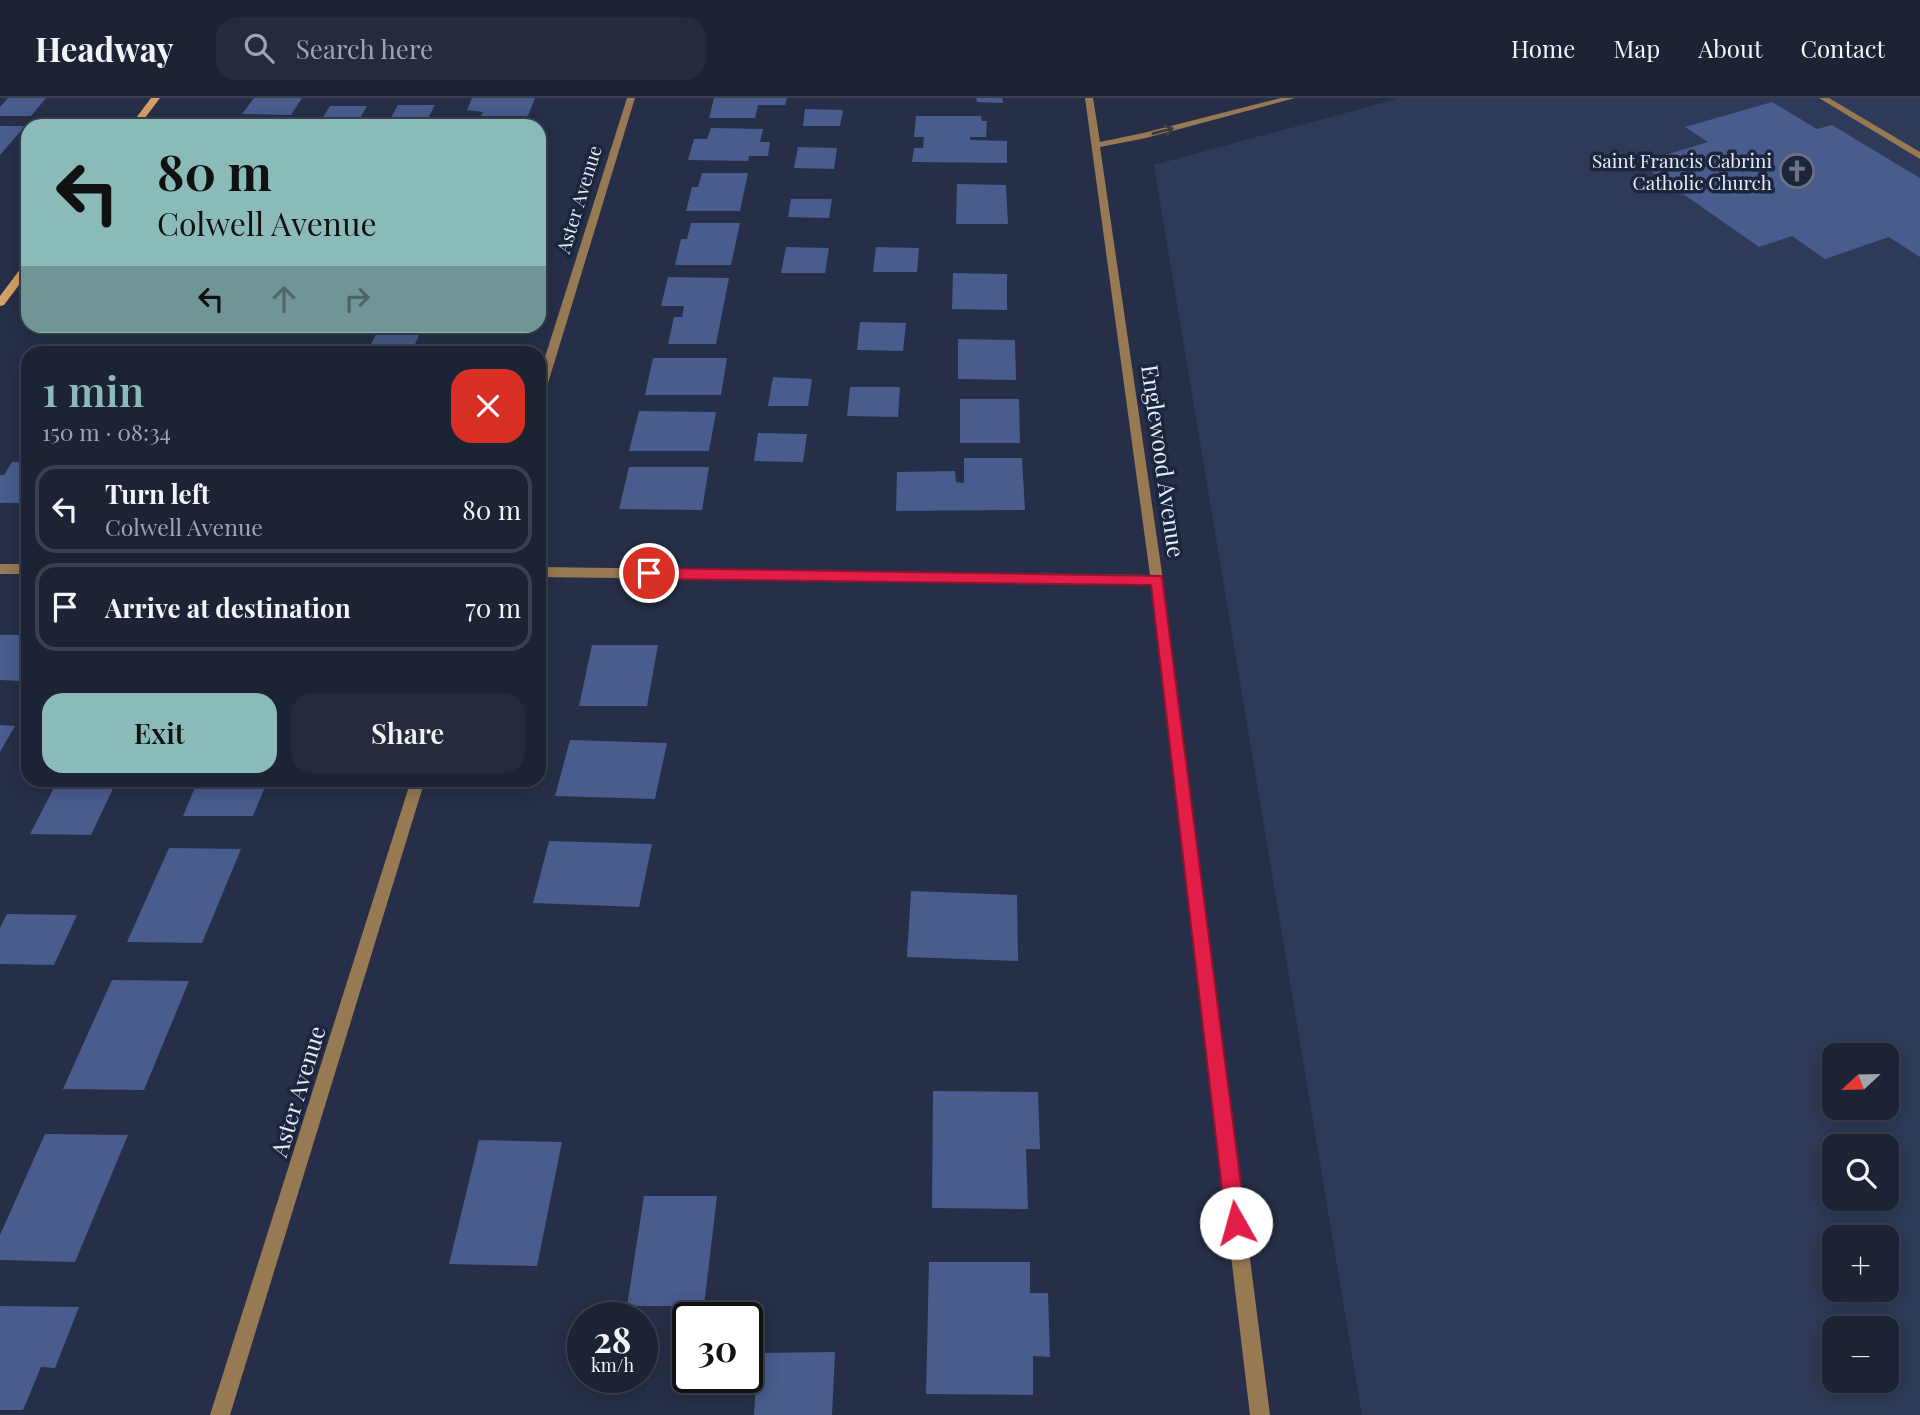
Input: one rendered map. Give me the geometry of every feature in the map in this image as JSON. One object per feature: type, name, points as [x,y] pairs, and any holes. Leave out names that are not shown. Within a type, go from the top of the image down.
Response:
[{"type":"street","points":[[140,119],[156,98]]},
{"type":"street","name":"Aster Avenue","points":[[546,371],[631,98]]},
{"type":"street","name":"Englewood Avenue","points":[[1089,98],[1157,580],[1260,1415]]},
{"type":"street","points":[[1096,145],[1143,136],[1292,98]]},
{"type":"street","points":[[1823,98],[1920,156]]},
{"type":"street","points":[[0,303],[21,275]]},
{"type":"street","points":[[0,569],[21,569]]},
{"type":"street","points":[[546,572],[1157,580]]},
{"type":"street","name":"Aster Avenue","points":[[220,1415],[416,787]]},
{"type":"shaded area","points":[[1400,98],[1920,98],[1920,1415],[1362,1415],[1154,165]]},
{"type":"building","points":[[8,98],[46,98],[31,116],[0,116],[0,107]]},
{"type":"building","points":[[254,98],[302,98],[291,115],[242,114]]},
{"type":"building","points":[[472,98],[535,98],[528,116],[481,116],[483,112],[467,110]]},
{"type":"building","points":[[714,98],[787,98],[785,105],[758,105],[755,118],[709,118]]},
{"type":"building","points":[[976,98],[1002,98],[1003,103],[977,102]]},
{"type":"building","points":[[1772,102],[1817,129],[1832,125],[1920,178],[1920,257],[1889,237],[1825,259],[1792,236],[1759,247],[1639,163],[1708,142],[1685,127]]},
{"type":"building","points":[[398,105],[435,105],[428,119],[390,119]]},
{"type":"building","points":[[330,106],[367,106],[360,119],[322,119]]},
{"type":"building","points":[[805,109],[843,110],[840,126],[803,126]]},
{"type":"building","points":[[916,116],[981,116],[982,121],[987,121],[986,137],[970,137],[970,140],[1007,141],[1007,163],[912,162],[914,148],[923,148],[924,137],[914,137]]},
{"type":"building","points":[[0,126],[21,126],[21,131],[0,155]]},
{"type":"building","points":[[711,128],[763,129],[760,142],[770,142],[768,156],[749,156],[748,161],[688,160],[694,139],[707,139]]},
{"type":"building","points":[[798,147],[837,148],[834,169],[794,168]]},
{"type":"building","points":[[702,173],[748,173],[740,211],[686,211],[692,187],[698,187]]},
{"type":"building","points":[[957,184],[1006,185],[1008,224],[956,224]]},
{"type":"building","points":[[791,199],[832,199],[829,218],[788,217]]},
{"type":"building","points":[[691,223],[740,223],[731,265],[675,265],[681,239],[687,239]]},
{"type":"building","points":[[786,247],[829,248],[825,273],[781,273]]},
{"type":"building","points":[[876,247],[919,248],[917,272],[873,272]]},
{"type":"building","points":[[953,273],[1007,274],[1007,310],[952,309]]},
{"type":"building","points":[[668,277],[729,278],[716,344],[668,344],[674,317],[682,317],[684,306],[661,306]]},
{"type":"building","points":[[860,322],[906,323],[903,351],[857,350]]},
{"type":"building","points":[[376,333],[420,333],[414,346],[370,346]]},
{"type":"building","points":[[958,339],[1015,340],[1016,380],[958,379]]},
{"type":"building","points":[[653,358],[727,358],[721,395],[645,395]]},
{"type":"building","points":[[773,377],[812,379],[808,406],[768,406]]},
{"type":"building","points":[[850,387],[900,387],[898,417],[847,416]]},
{"type":"building","points":[[960,399],[1019,399],[1020,443],[960,443]]},
{"type":"building","points":[[639,411],[716,412],[709,451],[629,451]]},
{"type":"building","points":[[758,433],[807,434],[803,462],[754,461]]},
{"type":"building","points":[[964,458],[1022,458],[1025,510],[896,511],[897,472],[955,471],[956,482],[964,483]]},
{"type":"building","points":[[12,462],[21,462],[21,503],[0,503],[0,475],[4,475]]},
{"type":"building","points":[[629,467],[709,467],[702,510],[619,509]]},
{"type":"building","points":[[0,635],[21,635],[21,679],[0,680]]},
{"type":"building","points":[[592,645],[658,645],[647,706],[579,706]]},
{"type":"building","points":[[0,725],[15,726],[0,752]]},
{"type":"building","points":[[570,740],[667,743],[655,799],[555,796]]},
{"type":"building","points":[[54,787],[114,787],[91,835],[30,834]]},
{"type":"building","points":[[195,787],[265,787],[253,816],[183,816]]},
{"type":"building","points":[[549,841],[652,844],[639,907],[533,903]]},
{"type":"building","points":[[169,848],[241,849],[202,943],[127,942]]},
{"type":"building","points":[[911,891],[1017,895],[1018,961],[907,957]]},
{"type":"building","points":[[7,914],[77,915],[54,965],[0,964],[0,928]]},
{"type":"building","points":[[112,980],[189,981],[144,1090],[63,1089]]},
{"type":"building","points":[[933,1091],[1038,1092],[1040,1149],[1026,1149],[1028,1209],[932,1208]]},
{"type":"building","points":[[45,1134],[128,1135],[75,1262],[0,1260],[0,1235]]},
{"type":"building","points":[[479,1140],[562,1142],[537,1266],[449,1264]]},
{"type":"building","points":[[644,1196],[717,1196],[704,1302],[672,1302],[672,1306],[658,1306],[658,1302],[628,1302]]},
{"type":"building","points":[[929,1262],[1030,1262],[1030,1293],[1048,1293],[1050,1357],[1033,1356],[1033,1395],[926,1394]]},
{"type":"building","points":[[0,1306],[79,1307],[55,1368],[41,1367],[23,1410],[0,1410]]},
{"type":"building","points":[[835,1352],[832,1415],[754,1415],[755,1393],[763,1393],[763,1353]]},
{"type":"place","name":"Saint Francis Cabrini Catholic Church","points":[[1797,171]]},
{"type":"route","points":[[649,573],[1157,580],[1236,1223]]}]
